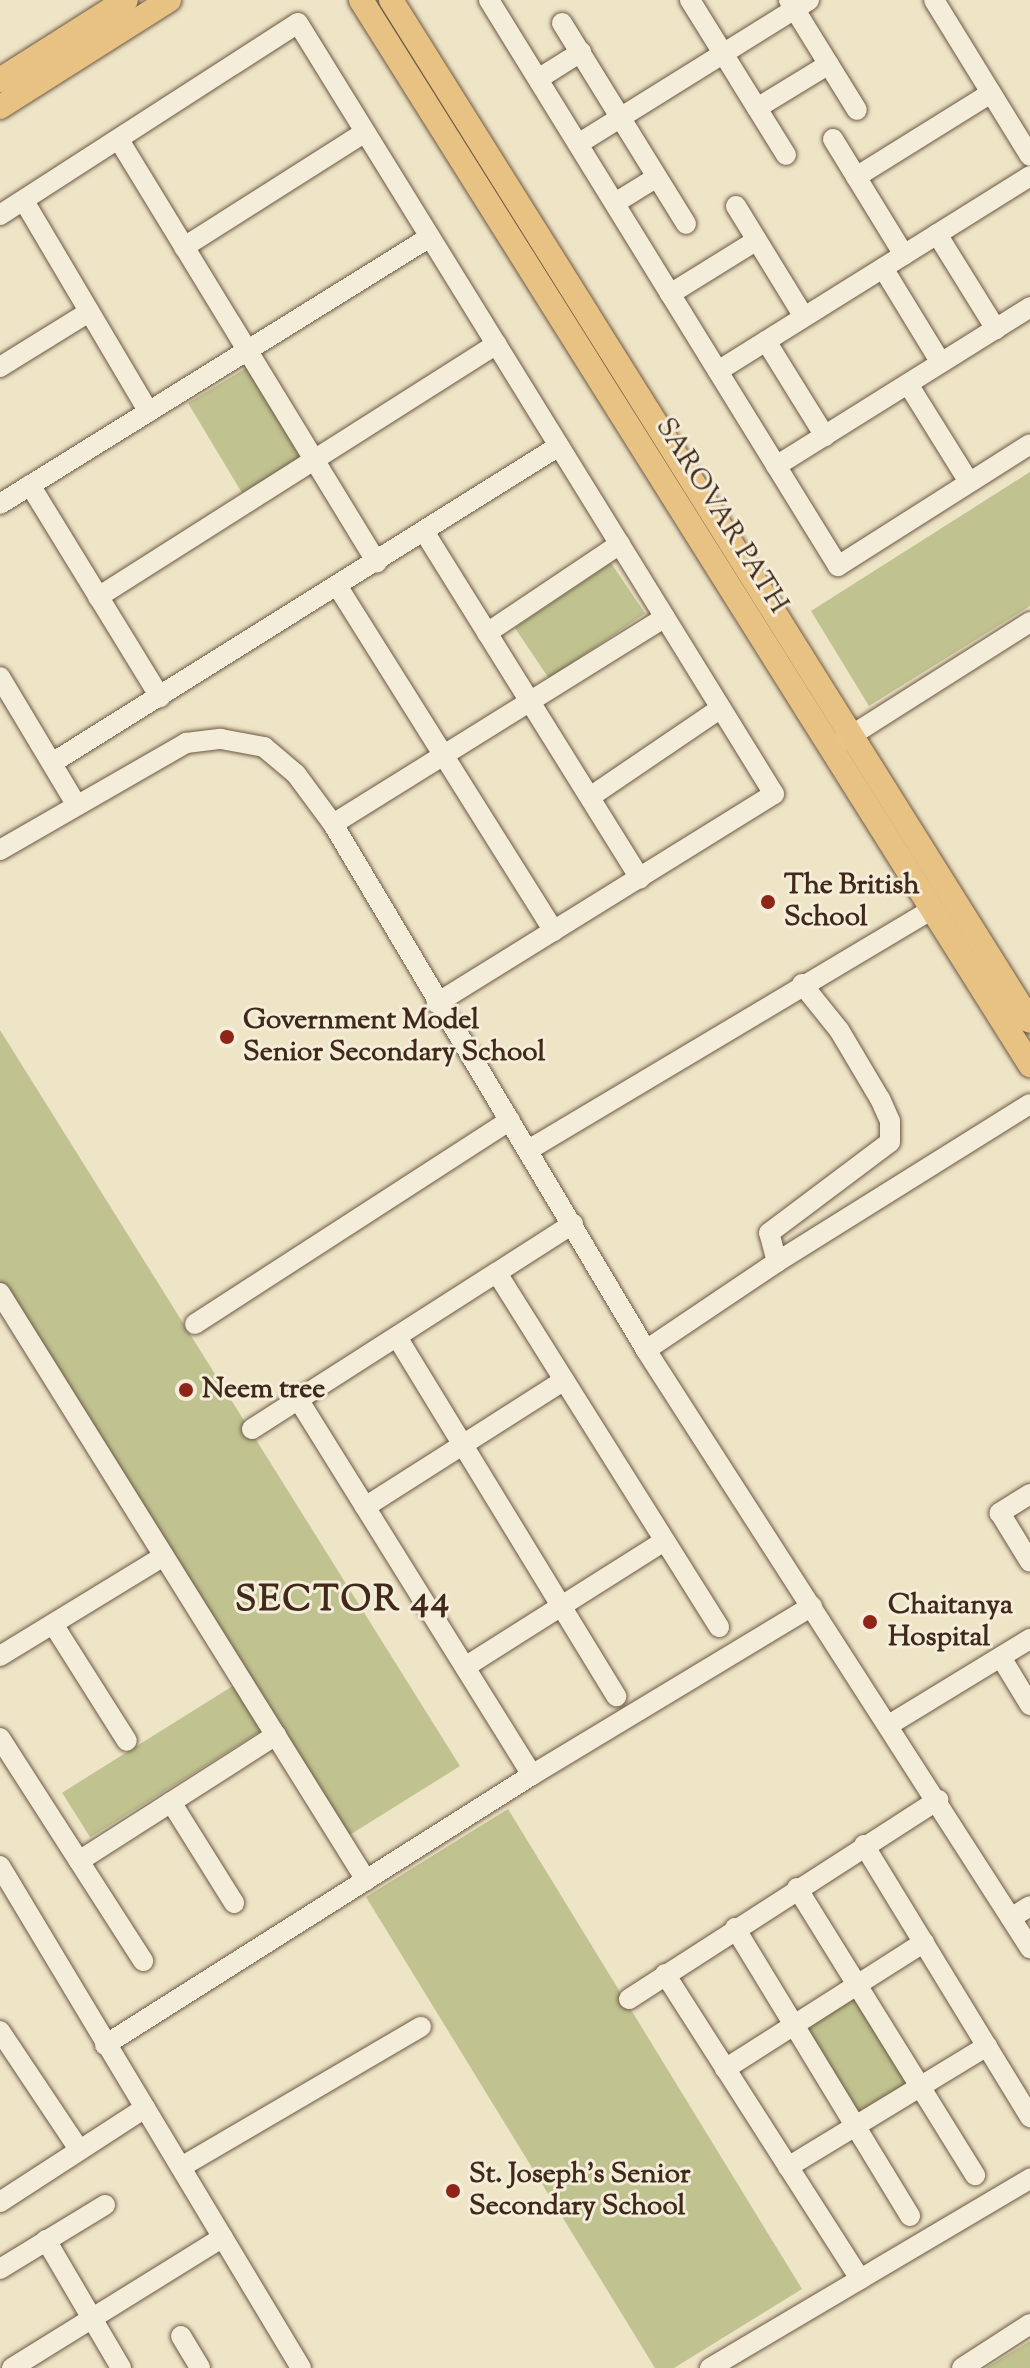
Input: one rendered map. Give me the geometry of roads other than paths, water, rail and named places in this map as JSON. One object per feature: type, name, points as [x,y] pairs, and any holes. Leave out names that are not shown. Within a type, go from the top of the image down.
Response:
[{"type":"main road","points":[[0,80],[126,0]]},
{"type":"main road","points":[[0,107],[169,0]]},
{"type":"main road","name":"SAROVAR PATH","points":[[361,0],[841,742],[1030,1021]]},
{"type":"main road","name":"SAROVAR PATH","points":[[391,0],[841,742],[932,909],[1030,1065]]},
{"type":"street","points":[[489,0],[838,566],[1030,444]]},
{"type":"street","points":[[690,0],[786,155]]},
{"type":"street","points":[[934,0],[1030,156]]},
{"type":"street","points":[[578,144],[798,3],[857,110]]},
{"type":"street","points":[[0,215],[298,23],[774,794],[437,1003]]},
{"type":"street","points":[[562,23],[686,224]]},
{"type":"street","points":[[538,79],[581,52]]},
{"type":"street","points":[[757,108],[829,64]]},
{"type":"street","points":[[856,177],[991,93]]},
{"type":"street","points":[[184,247],[365,132]]},
{"type":"street","points":[[833,139],[904,255]]},
{"type":"street","points":[[119,140],[377,562]]},
{"type":"street","points":[[718,371],[1030,176]]},
{"type":"street","points":[[615,203],[657,177]]},
{"type":"street","points":[[24,201],[149,412]]},
{"type":"street","points":[[736,206],[804,317]]},
{"type":"street","points":[[937,234],[996,329]]},
{"type":"street","points":[[0,504],[430,237]]},
{"type":"street","points":[[670,294],[757,240]]},
{"type":"street","points":[[883,268],[941,363]]},
{"type":"street","points":[[776,466],[1030,307]]},
{"type":"street","points":[[0,367],[89,312]]},
{"type":"street","points":[[766,341],[825,436]]},
{"type":"street","points":[[98,597],[496,344]]},
{"type":"street","points":[[908,384],[969,482]]},
{"type":"street","points":[[52,763],[425,533],[559,446]]},
{"type":"street","points":[[30,485],[160,697]]},
{"type":"street","points":[[425,533],[640,879]]},
{"type":"street","points":[[487,633],[620,544]]},
{"type":"street","points":[[338,587],[554,931]]},
{"type":"street","points":[[333,824],[665,617]]},
{"type":"street","points":[[841,742],[1030,622]]},
{"type":"street","points":[[0,677],[76,804]]},
{"type":"street","points":[[590,797],[721,708]]},
{"type":"street","points":[[0,850],[186,743],[221,739],[264,747],[296,774],[333,824],[437,1003],[530,1149],[646,1350],[938,1800],[1030,1948]]},
{"type":"street","points":[[530,1149],[932,909]]},
{"type":"street","points":[[777,1262],[769,1233],[890,1142],[890,1121],[880,1099],[839,1030],[802,984]]},
{"type":"street","points":[[646,1350],[777,1262],[1030,1104]]},
{"type":"street","points":[[195,1324],[510,1120]]},
{"type":"street","points":[[252,1429],[573,1224]]},
{"type":"street","points":[[497,1273],[719,1627]]},
{"type":"street","points":[[0,1293],[366,1880]]},
{"type":"street","points":[[397,1337],[616,1696]]},
{"type":"street","points":[[365,1507],[564,1380]]},
{"type":"street","points":[[298,1399],[532,1775]]},
{"type":"street","points":[[1030,1494],[1000,1513],[1030,1562]]},
{"type":"street","points":[[465,1667],[664,1541]]},
{"type":"street","points":[[0,1656],[164,1556]]},
{"type":"street","points":[[105,2045],[532,1775],[812,1606]]},
{"type":"street","points":[[53,1624],[127,1741]]},
{"type":"street","points":[[889,1725],[1002,1659],[1030,1639]]},
{"type":"street","points":[[1002,1659],[1030,1705]]},
{"type":"street","points":[[79,1861],[276,1735]]},
{"type":"street","points":[[0,1738],[143,1961]]},
{"type":"street","points":[[629,1999],[938,1800]]},
{"type":"street","points":[[171,1802],[234,1903]]},
{"type":"street","points":[[864,1845],[1030,2117]]},
{"type":"street","points":[[0,1866],[301,2368]]},
{"type":"street","points":[[797,1888],[975,2175]]},
{"type":"street","points":[[1011,1918],[1030,1906]]},
{"type":"street","points":[[735,1928],[910,2216]]},
{"type":"street","points":[[725,2069],[924,1942]]},
{"type":"street","points":[[665,1974],[860,2279]]},
{"type":"street","points":[[181,2167],[421,2027]]},
{"type":"street","points":[[0,2031],[78,2148]]},
{"type":"street","points":[[788,2167],[987,2046]]},
{"type":"street","points":[[0,2202],[78,2148],[145,2108]]},
{"type":"street","points":[[710,2368],[1029,2181]]},
{"type":"street","points":[[0,2269],[105,2205]]},
{"type":"street","points":[[12,2368],[223,2237]]},
{"type":"street","points":[[46,2240],[121,2368]]},
{"type":"street","points":[[962,2368],[1030,2324]]},
{"type":"street","points":[[181,2336],[200,2368]]},
{"type":"place","name":"The British School","points":[[768,902]]},
{"type":"place","name":"Government Model Senior Secondary School","points":[[227,1037]]},
{"type":"place","name":"Neem tree","points":[[186,1390]]},
{"type":"place","name":"Chaitanya Hospital","points":[[870,1622]]},
{"type":"place","name":"St. Joseph’s Senior Secondary School","points":[[453,2191]]},
{"type":"district","name":"SECTOR 44","points":[[343,1602]]}]
